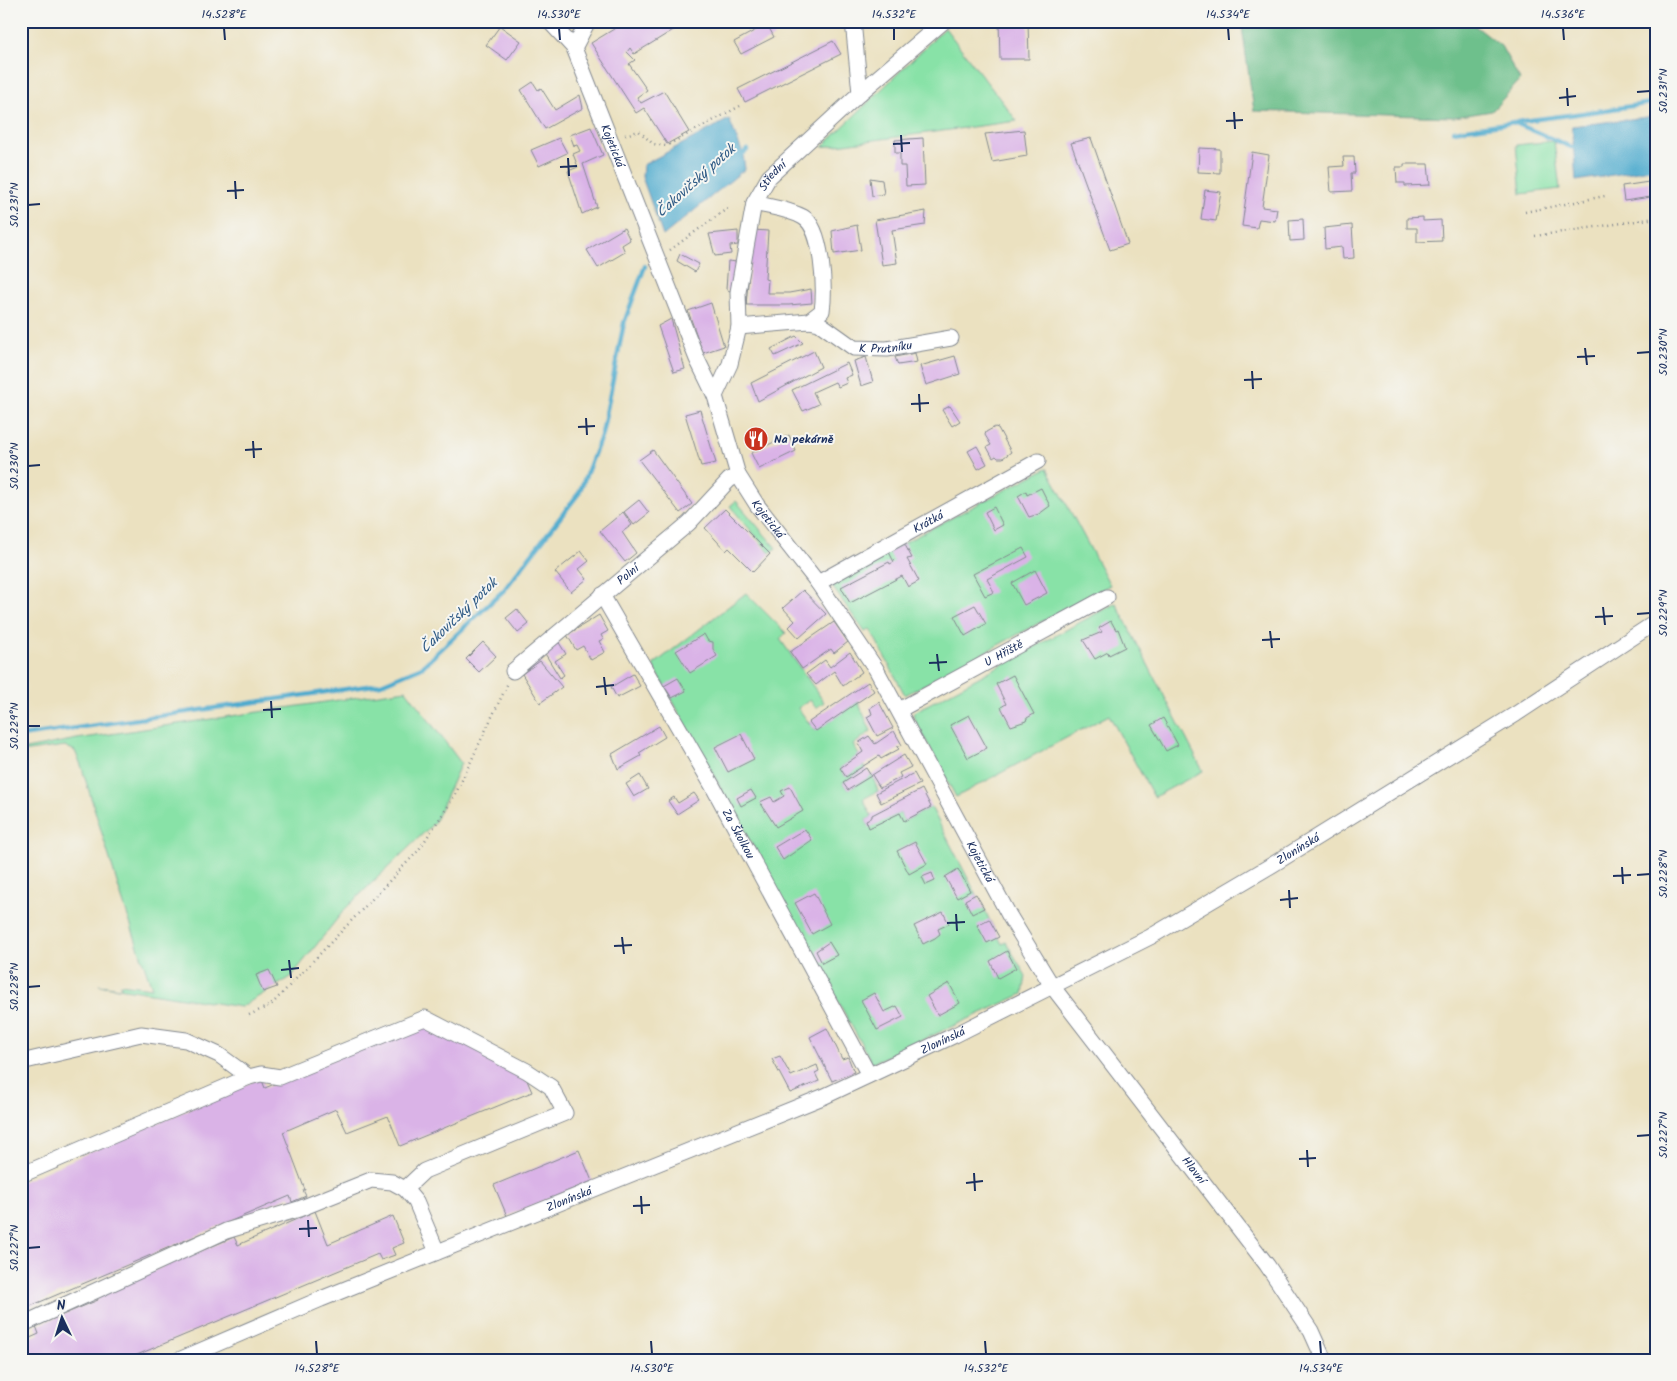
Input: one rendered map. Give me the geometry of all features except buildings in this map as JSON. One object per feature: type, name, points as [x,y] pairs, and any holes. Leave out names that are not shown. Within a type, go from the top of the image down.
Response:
[{"type":"street","name":"Kojetická","points":[[549,21],[574,48],[697,359],[715,396],[738,475],[757,505],[818,583],[876,669],[1010,916],[1052,986]]},
{"type":"street","points":[[574,48],[588,21]]},
{"type":"street","points":[[853,21],[860,93]]},
{"type":"street","name":"Střední","points":[[715,396],[730,364],[739,327],[738,292],[754,203],[770,177],[860,93],[944,21]]},
{"type":"street","points":[[754,203],[803,217],[812,225],[818,240],[823,300],[822,311],[809,321]]},
{"type":"street","name":"K Prutníku","points":[[739,327],[809,321],[819,322],[854,348],[887,349],[951,338]]},
{"type":"street","name":"Krátká","points":[[818,583],[1038,461]]},
{"type":"street","name":"Polní","points":[[514,670],[688,523],[729,480],[738,475]]},
{"type":"street","name":"Za Školkou","points":[[602,595],[712,785],[869,1075]]},
{"type":"street","name":"U Hřiště","points":[[899,710],[1107,597]]},
{"type":"street","name":"Zlonínská","points":[[180,1360],[437,1252],[825,1096],[955,1035],[1150,937],[1272,865],[1516,714],[1656,622]]},
{"type":"street","name":"Hlavní","points":[[1052,986],[1267,1265],[1311,1331],[1324,1360]]},
{"type":"street","points":[[21,1175],[248,1077],[261,1074],[280,1077],[425,1018],[527,1071],[551,1087],[566,1113],[424,1171],[406,1189]]},
{"type":"street","points":[[21,1062],[141,1034],[186,1040],[219,1055],[248,1077]]},
{"type":"street","points":[[21,1324],[226,1231],[299,1209],[371,1180],[392,1182],[406,1189],[416,1202],[437,1252]]},
{"type":"path","points":[[620,138],[632,131],[639,131],[653,144],[666,146],[742,105]]},
{"type":"path","points":[[1525,212],[1605,196]]},
{"type":"path","points":[[657,259],[728,208]]},
{"type":"path","points":[[1536,236],[1656,218]]},
{"type":"path","points":[[249,1015],[271,1006],[418,851],[454,797],[514,670]]},
{"type":"green space","points":[[1244,21],[1469,21],[1501,46],[1520,80],[1492,111],[1454,117],[1254,111],[1242,27]]},
{"type":"green space","points":[[945,28],[1017,121],[822,147]]},
{"type":"green space","points":[[1554,141],[1560,189],[1521,194],[1516,145]]},
{"type":"green space","points":[[1047,468],[1110,585],[905,695],[870,629],[865,632],[829,582]]},
{"type":"green space","points":[[736,501],[776,548],[770,553],[730,506]]},
{"type":"green space","points":[[746,593],[786,633],[780,639],[824,702],[816,708],[810,700],[798,708],[815,731],[858,702],[871,731],[853,745],[859,755],[840,768],[846,777],[862,766],[866,768],[843,783],[848,790],[872,775],[878,791],[863,799],[872,817],[866,820],[869,827],[900,813],[904,821],[931,807],[1002,944],[1006,942],[1026,976],[1023,994],[872,1063],[653,665]]},
{"type":"green space","points":[[1116,603],[1203,771],[1154,797],[1109,715],[956,797],[913,716],[914,712]]},
{"type":"green space","points":[[406,690],[461,763],[434,823],[345,909],[291,977],[241,1007],[99,985],[121,988],[120,984],[152,988],[75,751],[65,746],[21,752],[21,750],[77,739]]},
{"type":"water","points":[[1656,116],[1656,168],[1576,181],[1572,126]]},
{"type":"water","points":[[729,119],[743,154],[745,169],[663,236],[642,177],[643,165]]},
{"type":"waterway","name":"Čakovičský potok","points":[[1454,131],[1656,102]]},
{"type":"waterway","points":[[1513,122],[1571,147],[1580,147]]},
{"type":"waterway","name":"Čakovičský potok","points":[[739,157],[747,150]]},
{"type":"waterway","name":"Čakovičský potok","points":[[21,736],[381,684],[422,667],[504,590],[579,493],[602,434],[624,323],[645,266]]},
{"type":"place","name":"Na pekárně","points":[[756,439]]}]
